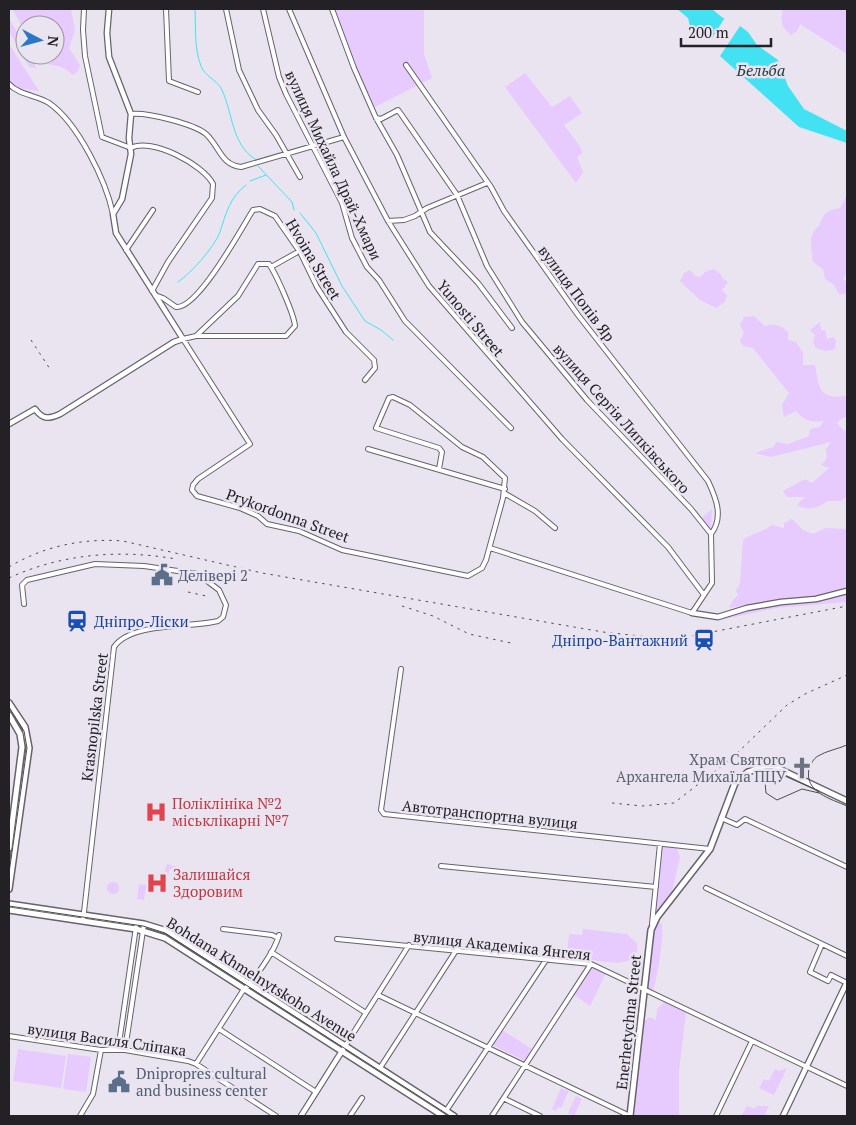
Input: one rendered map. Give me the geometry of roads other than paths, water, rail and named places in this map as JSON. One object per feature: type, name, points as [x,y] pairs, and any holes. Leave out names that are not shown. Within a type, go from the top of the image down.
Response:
[{"type":"main road","points":[[9,703],[25,727],[29,748],[10,864],[9,890]]},
{"type":"main road","points":[[9,715],[20,734],[22,748],[9,848]]},
{"type":"main road","name":"Enerhetychna Street","points":[[630,1116],[651,930],[657,917],[710,849],[735,782],[739,778],[765,766],[780,768],[847,801]]},
{"type":"main road","name":"Bohdana Khmelnytskoho Avenue","points":[[9,904],[136,926],[169,940],[247,986]]},
{"type":"main road","name":"Bohdana Khmelnytskoho Avenue","points":[[9,910],[83,918]]},
{"type":"main road","name":"Bohdana Khmelnytskoho Avenue","points":[[136,926],[144,924],[171,934],[247,986],[444,1114],[454,1116]]},
{"type":"main road","name":"Bohdana Khmelnytskoho Avenue","points":[[343,1048],[380,1068],[444,1114]]},
{"type":"street","points":[[84,9],[85,56],[102,137],[131,148],[138,145],[149,146],[188,160],[211,181],[212,198],[168,262],[153,293]]},
{"type":"street","points":[[109,9],[110,57],[131,114],[129,138],[131,148],[128,174],[122,199],[113,214]]},
{"type":"street","points":[[166,9],[166,56],[169,81],[198,92]]},
{"type":"street","points":[[226,9],[240,70],[258,110],[300,177]]},
{"type":"street","name":"вулиця Михайла Драй-Хмари","points":[[263,9],[279,77],[292,108],[342,203],[352,238],[358,250],[405,322],[511,428]]},
{"type":"street","name":"Yunosti Street","points":[[289,9],[344,137],[388,221],[429,286],[562,439],[668,547],[704,595]]},
{"type":"street","points":[[332,9],[354,68],[376,118],[397,155],[430,232],[478,283],[512,328]]},
{"type":"street","name":"вулиця Попів Яр","points":[[406,65],[487,183],[491,186],[504,211],[578,314],[708,481],[716,498],[718,514],[717,527],[711,534],[712,583],[692,613]]},
{"type":"street","name":"Prykordonna Street","points":[[9,84],[15,90],[44,100],[61,111],[105,184],[116,233],[250,444],[198,479],[193,485],[193,493],[240,508],[258,516],[267,524],[298,531],[342,550],[468,576],[482,568],[490,548]]},
{"type":"street","name":"вулиця Сергія Липківського","points":[[376,118],[381,119],[398,110],[457,195],[487,266],[522,322],[587,400],[690,509],[711,534]]},
{"type":"street","points":[[131,114],[142,114],[193,126],[206,135],[231,166],[241,167],[344,137]]},
{"type":"street","points":[[388,221],[404,220],[487,183]]},
{"type":"street","points":[[126,250],[154,210]]},
{"type":"street","name":"Hvoina Street","points":[[153,293],[176,307],[184,305],[218,269],[253,210],[265,210],[275,216],[300,252],[317,287],[346,332],[374,360],[375,368],[364,380]]},
{"type":"street","points":[[271,267],[296,253]]},
{"type":"street","points":[[9,424],[35,409],[43,418],[60,414],[174,342],[183,339],[196,336],[286,336],[295,326],[295,322],[271,267],[266,263],[258,264],[238,296],[196,336]]},
{"type":"street","points":[[439,469],[442,452],[439,448],[376,428],[389,398],[393,397],[410,405],[462,447],[483,457],[505,478],[504,491],[490,548],[692,613],[718,617],[747,608],[781,602],[816,599],[847,591]]},
{"type":"street","points":[[368,449],[439,469],[504,491],[536,511],[555,528]]},
{"type":"street","name":"Krasnopilska Street","points":[[24,604],[22,586],[27,580],[91,565],[129,564],[198,574],[219,590],[226,605],[223,617],[218,621],[150,628],[118,640],[114,647],[83,918]]},
{"type":"street","name":"Автотранспортна вулиця","points":[[401,669],[382,812],[710,849]]},
{"type":"street","points":[[721,818],[738,825],[745,819],[847,867]]},
{"type":"street","name":"Enerhetychna Street","points":[[651,930],[660,844]]},
{"type":"street","points":[[442,866],[656,887]]},
{"type":"street","points":[[706,888],[847,956]]},
{"type":"street","points":[[126,1050],[144,924]]},
{"type":"street","points":[[118,1050],[136,926]]},
{"type":"street","points":[[196,1064],[270,952],[278,936],[223,929]]},
{"type":"street","name":"вулиця Академіка Янгеля","points":[[337,938],[591,964],[847,1086]]},
{"type":"street","points":[[783,1116],[847,982],[831,975],[828,981],[810,972],[822,944]]},
{"type":"street","points":[[301,1116],[409,946]]},
{"type":"street","points":[[380,1068],[457,950]]},
{"type":"street","points":[[270,952],[366,1012]]},
{"type":"street","points":[[444,1114],[546,960]]},
{"type":"street","points":[[492,1116],[505,1099],[591,964]]},
{"type":"street","points":[[378,995],[630,1116]]},
{"type":"street","points":[[219,1028],[316,1092]]},
{"type":"street","name":"вулиця Василя Сліпака","points":[[9,1036],[101,1050],[126,1050],[196,1064],[276,1116]]},
{"type":"street","points":[[716,1116],[752,1041]]},
{"type":"street","points":[[80,1116],[93,1094],[101,1050]]},
{"type":"street","points":[[350,1116],[362,1098]]},
{"type":"street","points":[[505,1099],[540,1116]]},
{"type":"water","name":"Бельба","points":[[677,9],[712,9],[724,19],[712,38],[690,26],[688,18]]},
{"type":"water","name":"Бельба","points":[[740,26],[748,32],[757,45],[778,60],[788,86],[804,109],[847,131],[847,143],[799,127],[720,56]]},
{"type":"waterway","points":[[195,9],[196,45],[201,66],[221,88],[241,145],[255,159]]},
{"type":"waterway","name":"Бельба","points":[[716,14],[724,19]]},
{"type":"waterway","points":[[258,166],[292,202],[294,210]]},
{"type":"waterway","points":[[250,181],[266,175]]},
{"type":"waterway","points":[[178,282],[196,266],[217,239],[232,200],[246,185]]},
{"type":"waterway","points":[[300,213],[316,233],[342,286],[365,321],[381,330],[393,340]]},
{"type":"tram line","points":[[9,707],[24,731],[27,748],[9,873]]},
{"type":"tram line","points":[[847,745],[816,757],[809,769],[811,784],[820,794],[847,806]]},
{"type":"tram line","points":[[819,791],[778,773],[772,774],[765,782],[766,793],[777,800],[802,789],[819,793]]},
{"type":"tram line","points":[[9,906],[143,926],[165,933],[450,1116]]},
{"type":"railway","points":[[31,340],[50,369]]},
{"type":"railway","points":[[9,567],[36,554],[64,545],[93,541],[123,541],[262,573],[603,632],[649,637],[691,636],[847,606]]},
{"type":"railway","points":[[9,578],[49,564],[91,556],[133,554],[176,559]]},
{"type":"railway","points":[[188,592],[206,596]]},
{"type":"railway","points":[[402,606],[433,616],[469,634],[511,643]]},
{"type":"railway","points":[[612,803],[642,806],[674,803],[732,758],[787,705],[805,694],[847,675]]},
{"type":"place","name":"Делівері 2","points":[[162,575]]},
{"type":"place","name":"Дніпро-Ліски","points":[[77,621]]},
{"type":"place","name":"Дніпро-Вантажний","points":[[704,640]]},
{"type":"place","name":"Храм Святого Архангела Михаїла ПЦУ","points":[[802,768]]},
{"type":"place","name":"Поліклініка №2 міськлікарні №7","points":[[156,812]]},
{"type":"place","name":"Залишайся Здоровим","points":[[157,883]]},
{"type":"place","name":"Dnipropres cultural and business center","points":[[119,1082]]}]
